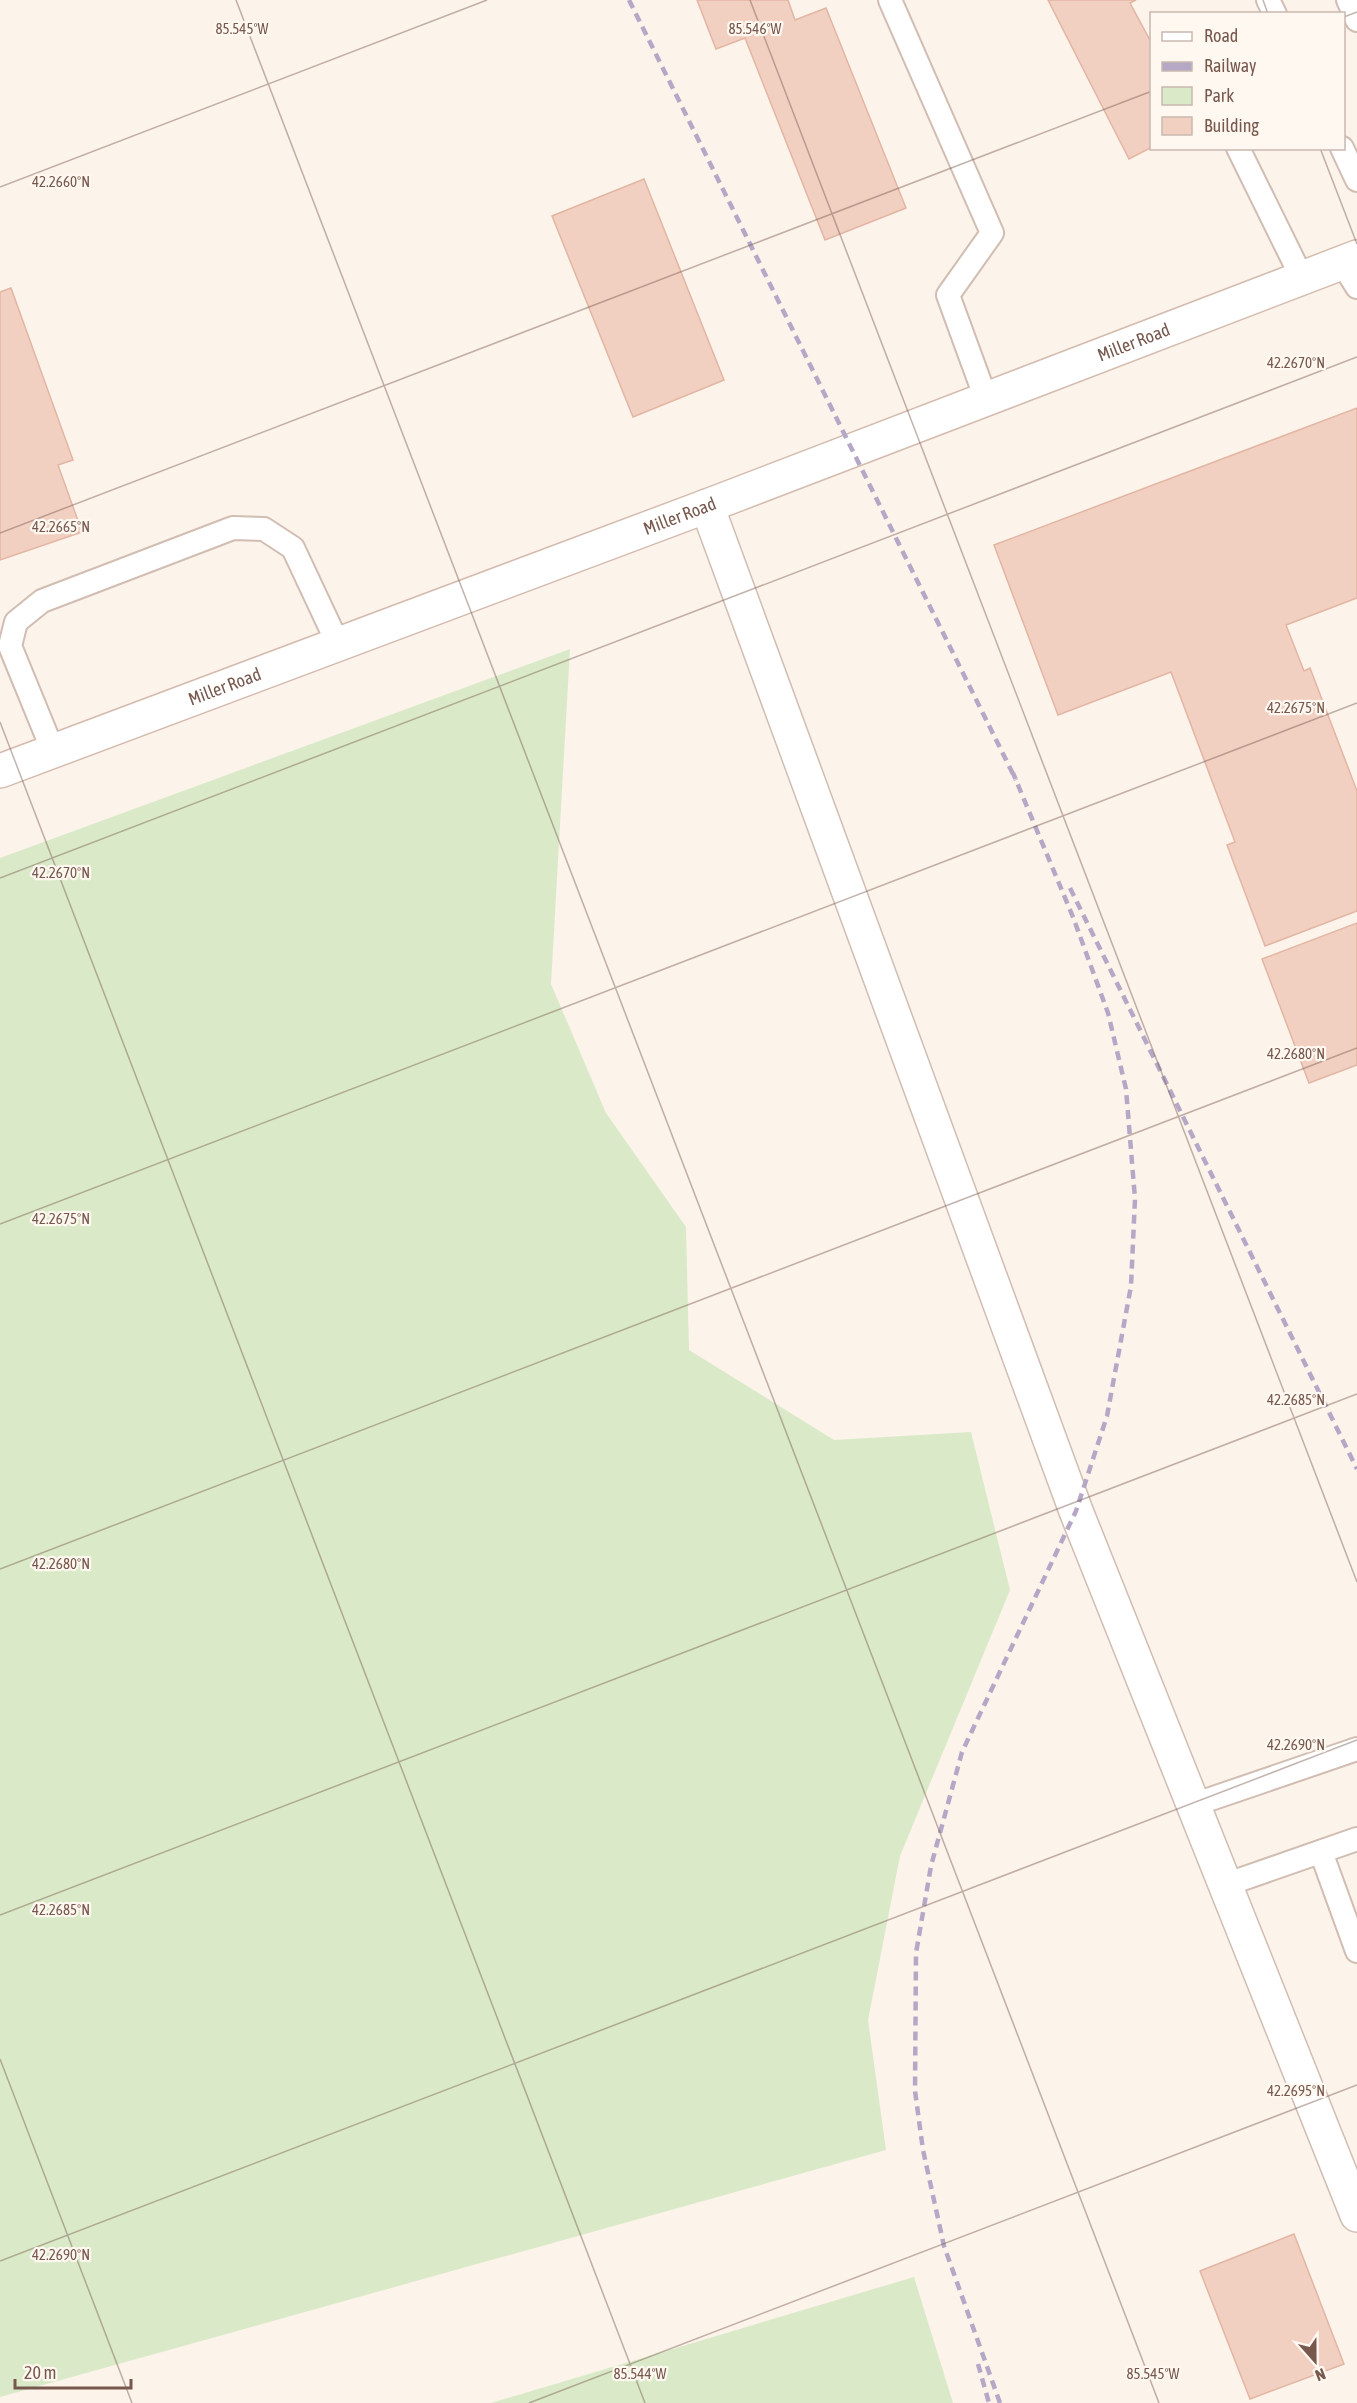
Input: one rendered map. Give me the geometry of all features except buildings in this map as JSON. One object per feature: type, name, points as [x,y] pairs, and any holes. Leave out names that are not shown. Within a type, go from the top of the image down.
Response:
[{"type":"street","name":"Miller Road","points":[[0,771],[707,506],[1302,278],[1352,269]]},
{"type":"street","points":[[707,506],[1072,1500],[1357,2215]]},
{"type":"lane","points":[[890,0],[992,232],[948,295],[986,399]]},
{"type":"lane","points":[[1348,0],[1357,20]]},
{"type":"lane","points":[[1239,150],[1302,278]]},
{"type":"lane","points":[[1343,150],[1357,180]]},
{"type":"lane","points":[[53,751],[10,646],[16,622],[42,601],[232,528],[264,529],[293,548],[338,644]]},
{"type":"lane","points":[[1193,1805],[1357,1749]]},
{"type":"lane","points":[[1225,1885],[1357,1839]]},
{"type":"lane","points":[[1321,1852],[1357,1951]]},
{"type":"green space","points":[[570,649],[551,984],[606,1113],[686,1227],[689,1350],[834,1440],[971,1432],[1010,1590],[900,1856],[868,2020],[886,2150],[0,2397],[0,858]]},
{"type":"green space","points":[[914,2277],[953,2403],[491,2403]]},
{"type":"railway","points":[[629,0],[1016,780]]},
{"type":"railway","points":[[1000,2403],[944,2246],[923,2150],[915,2091],[916,1953],[931,1866],[962,1752],[1076,1511],[1107,1416],[1131,1286],[1135,1199],[1126,1089],[1108,1013],[1073,917],[1013,773]]},
{"type":"railway","points":[[1070,888],[1357,1469]]},
{"type":"railway","points":[[978,2364],[989,2403]]}]
